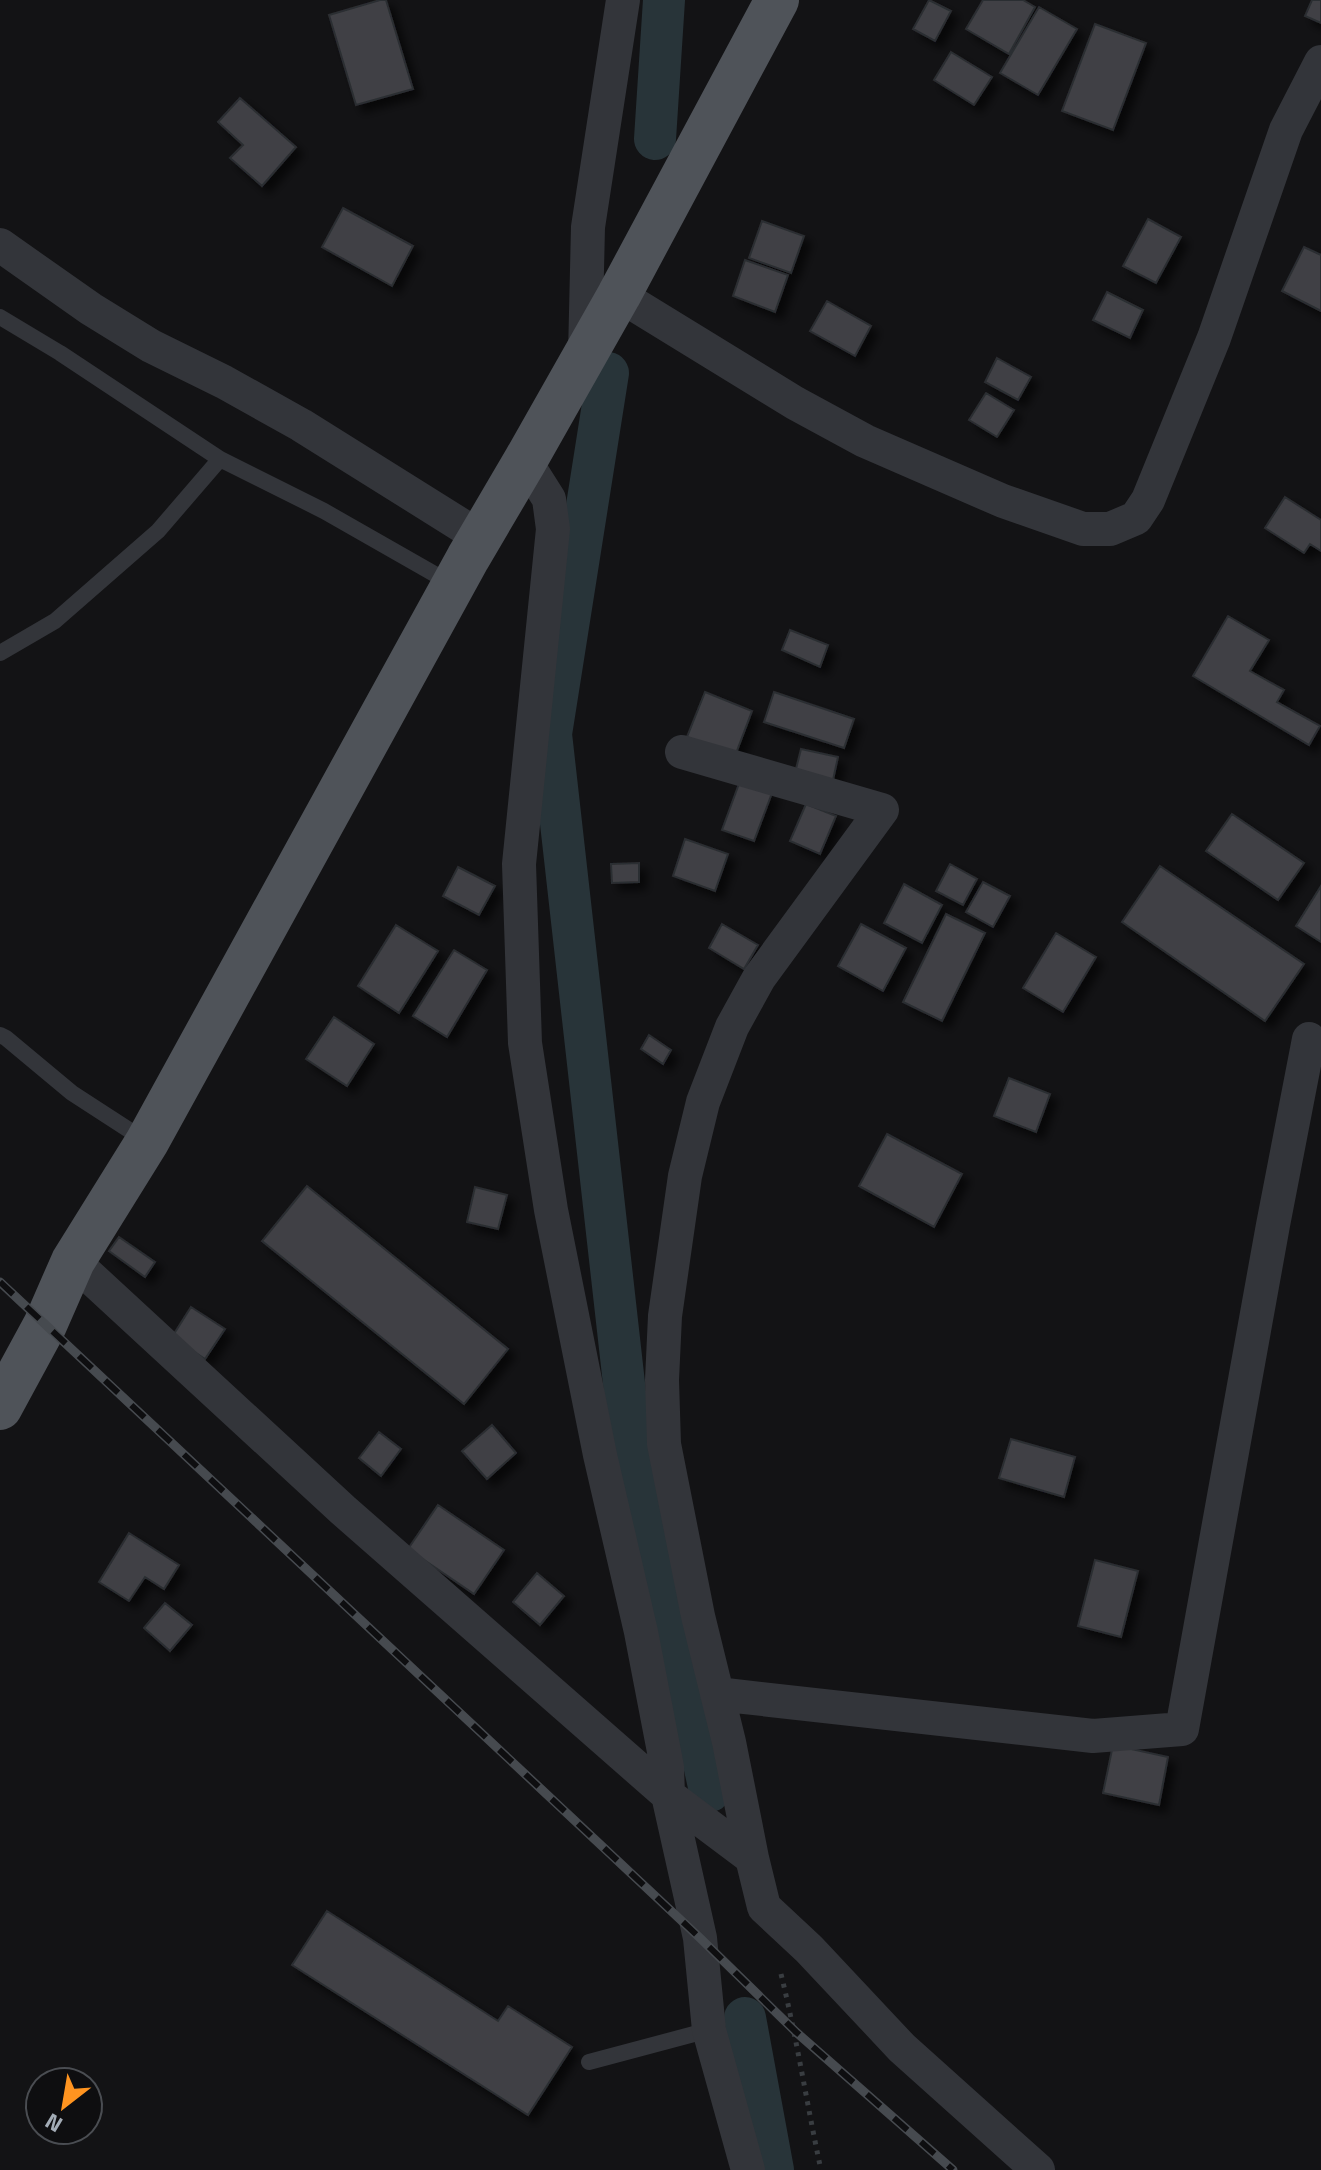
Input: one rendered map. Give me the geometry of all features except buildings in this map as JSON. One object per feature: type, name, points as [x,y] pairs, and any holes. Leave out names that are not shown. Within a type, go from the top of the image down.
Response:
[{"type":"main road","points":[[0,1408],[45,1325],[73,1261],[147,1142],[453,584],[619,295],[777,0]]},
{"type":"street","points":[[585,355],[588,227],[623,0]]},
{"type":"street","points":[[619,295],[795,403],[865,441],[1016,505],[1083,529],[1110,529],[1136,518],[1148,500],[1214,338],[1286,130],[1321,62]]},
{"type":"street","points":[[0,245],[91,309],[151,346],[301,425],[480,537]]},
{"type":"street","points":[[525,461],[549,499],[553,529],[519,864],[525,1043],[551,1210],[600,1455],[641,1632],[667,1767],[668,1795],[700,1938],[709,2030],[748,2170]]},
{"type":"street","points":[[682,752],[882,810],[759,978],[732,1027],[703,1102],[685,1176],[665,1316],[662,1380],[664,1444],[698,1616],[764,1907],[809,1949],[902,2048],[1038,2170]]},
{"type":"street","points":[[717,1694],[1093,1736],[1182,1729],[1309,1039]]},
{"type":"street","points":[[73,1261],[343,1510],[668,1795],[752,1858]]},
{"type":"lane","points":[[0,317],[220,459],[324,511],[453,584]]},
{"type":"lane","points":[[0,653],[55,621],[158,531],[220,459]]},
{"type":"lane","points":[[0,1035],[72,1093],[147,1142]]},
{"type":"lane","points":[[589,2062],[709,2030]]},
{"type":"path","points":[[764,1907],[796,2032],[807,2107],[821,2170]]},
{"type":"waterway","points":[[655,139],[664,0]]},
{"type":"waterway","points":[[608,373],[551,734],[628,1419],[710,1791]]},
{"type":"waterway","points":[[745,2018],[773,2170]]},
{"type":"railway","points":[[0,1282],[700,1938],[796,2032],[953,2170]]}]
